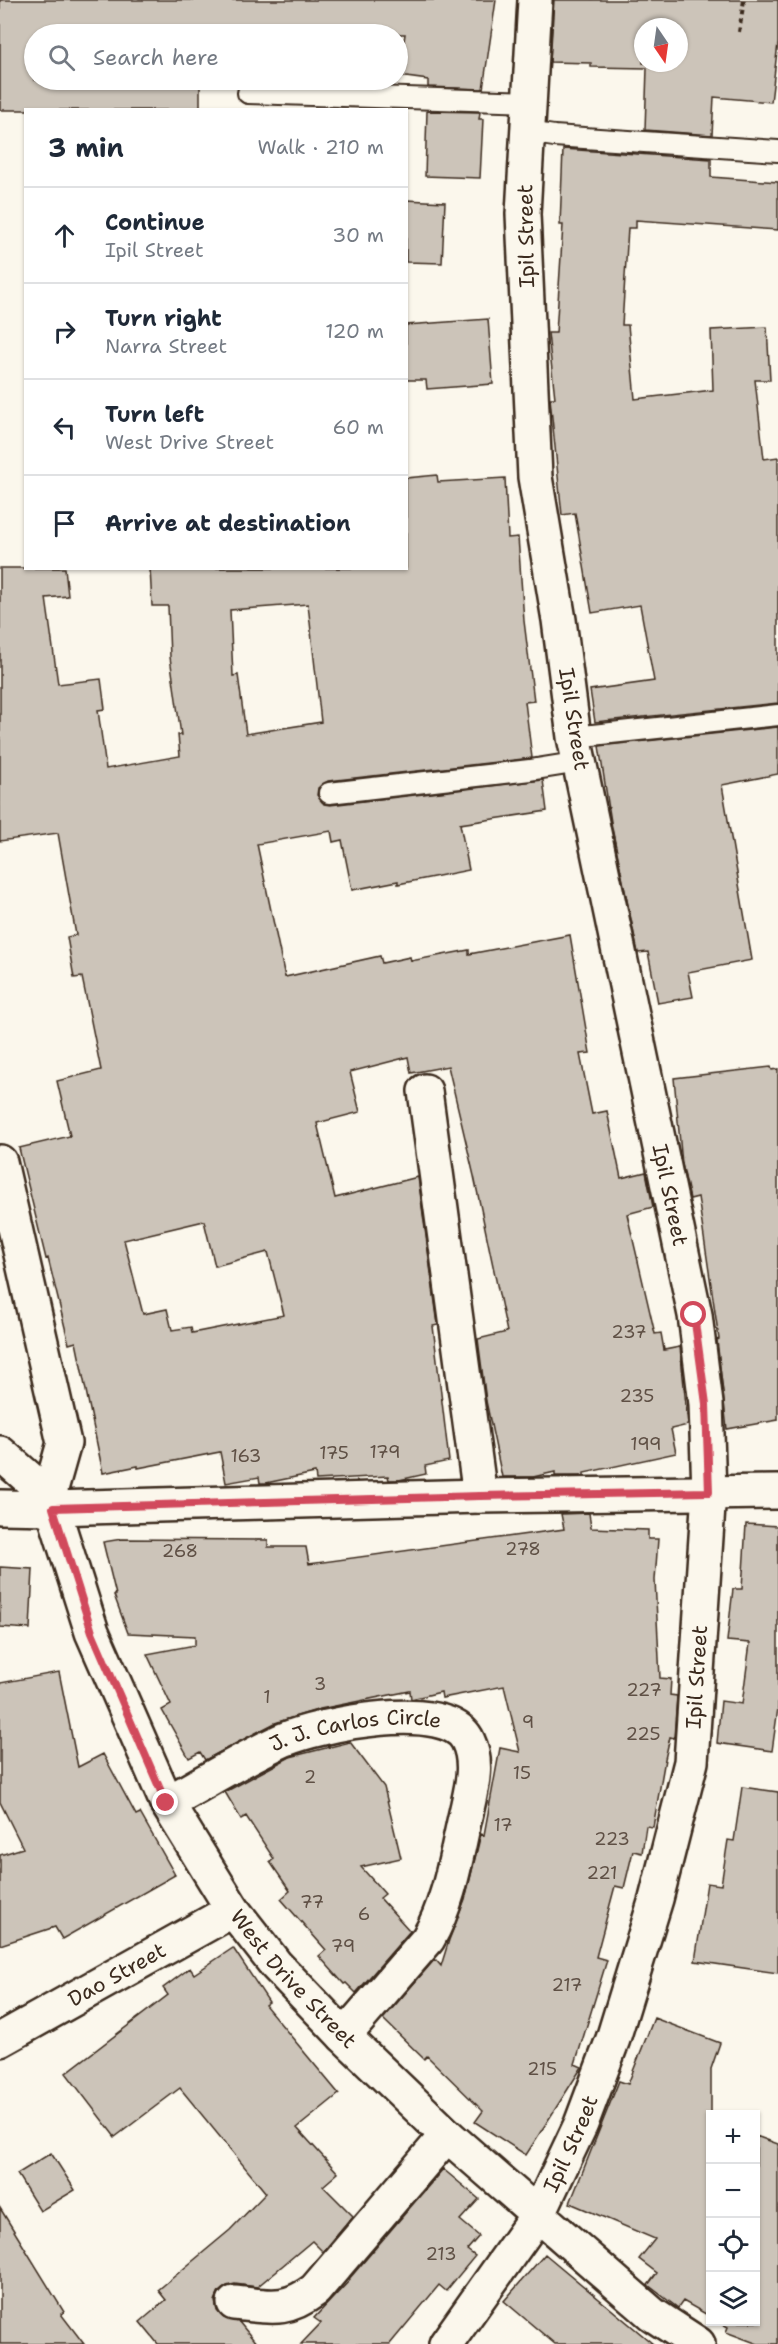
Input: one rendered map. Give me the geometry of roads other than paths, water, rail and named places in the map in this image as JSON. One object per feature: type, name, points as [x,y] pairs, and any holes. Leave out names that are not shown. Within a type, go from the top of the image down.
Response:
[{"type":"street","name":"Ipil Street","points":[[446,2344],[539,2213],[581,2124],[613,2039],[656,1899],[691,1762],[709,1492],[706,1404],[694,1315],[577,749],[536,477],[523,214],[535,0]]},
{"type":"street","points":[[425,1091],[480,1496]]},
{"type":"street","points":[[0,1162],[64,1443],[51,1502]]},
{"type":"street","points":[[0,1453],[51,1502]]},
{"type":"street","points":[[0,1507],[51,1502],[778,1492]]},
{"type":"street","name":"West Drive Street","points":[[51,1502],[92,1632],[166,1803],[233,1910],[276,1965],[344,2036],[447,2135],[652,2314],[698,2344]]},
{"type":"street","name":"J. J. Carlos Circle","points":[[166,1803],[284,1740],[342,1724],[399,1716],[432,1719],[453,1726],[468,1740],[473,1757],[473,1781],[446,1900],[439,1921],[428,1939],[344,2036]]},
{"type":"street","name":"Dao Street","points":[[0,2040],[233,1910]]},
{"type":"street","points":[[234,2302],[279,2307],[298,2303],[315,2290],[447,2135]]},
{"type":"lane","points":[[248,93],[528,117],[554,136],[778,151]]},
{"type":"lane","points":[[328,793],[530,770],[577,749],[778,716]]}]
